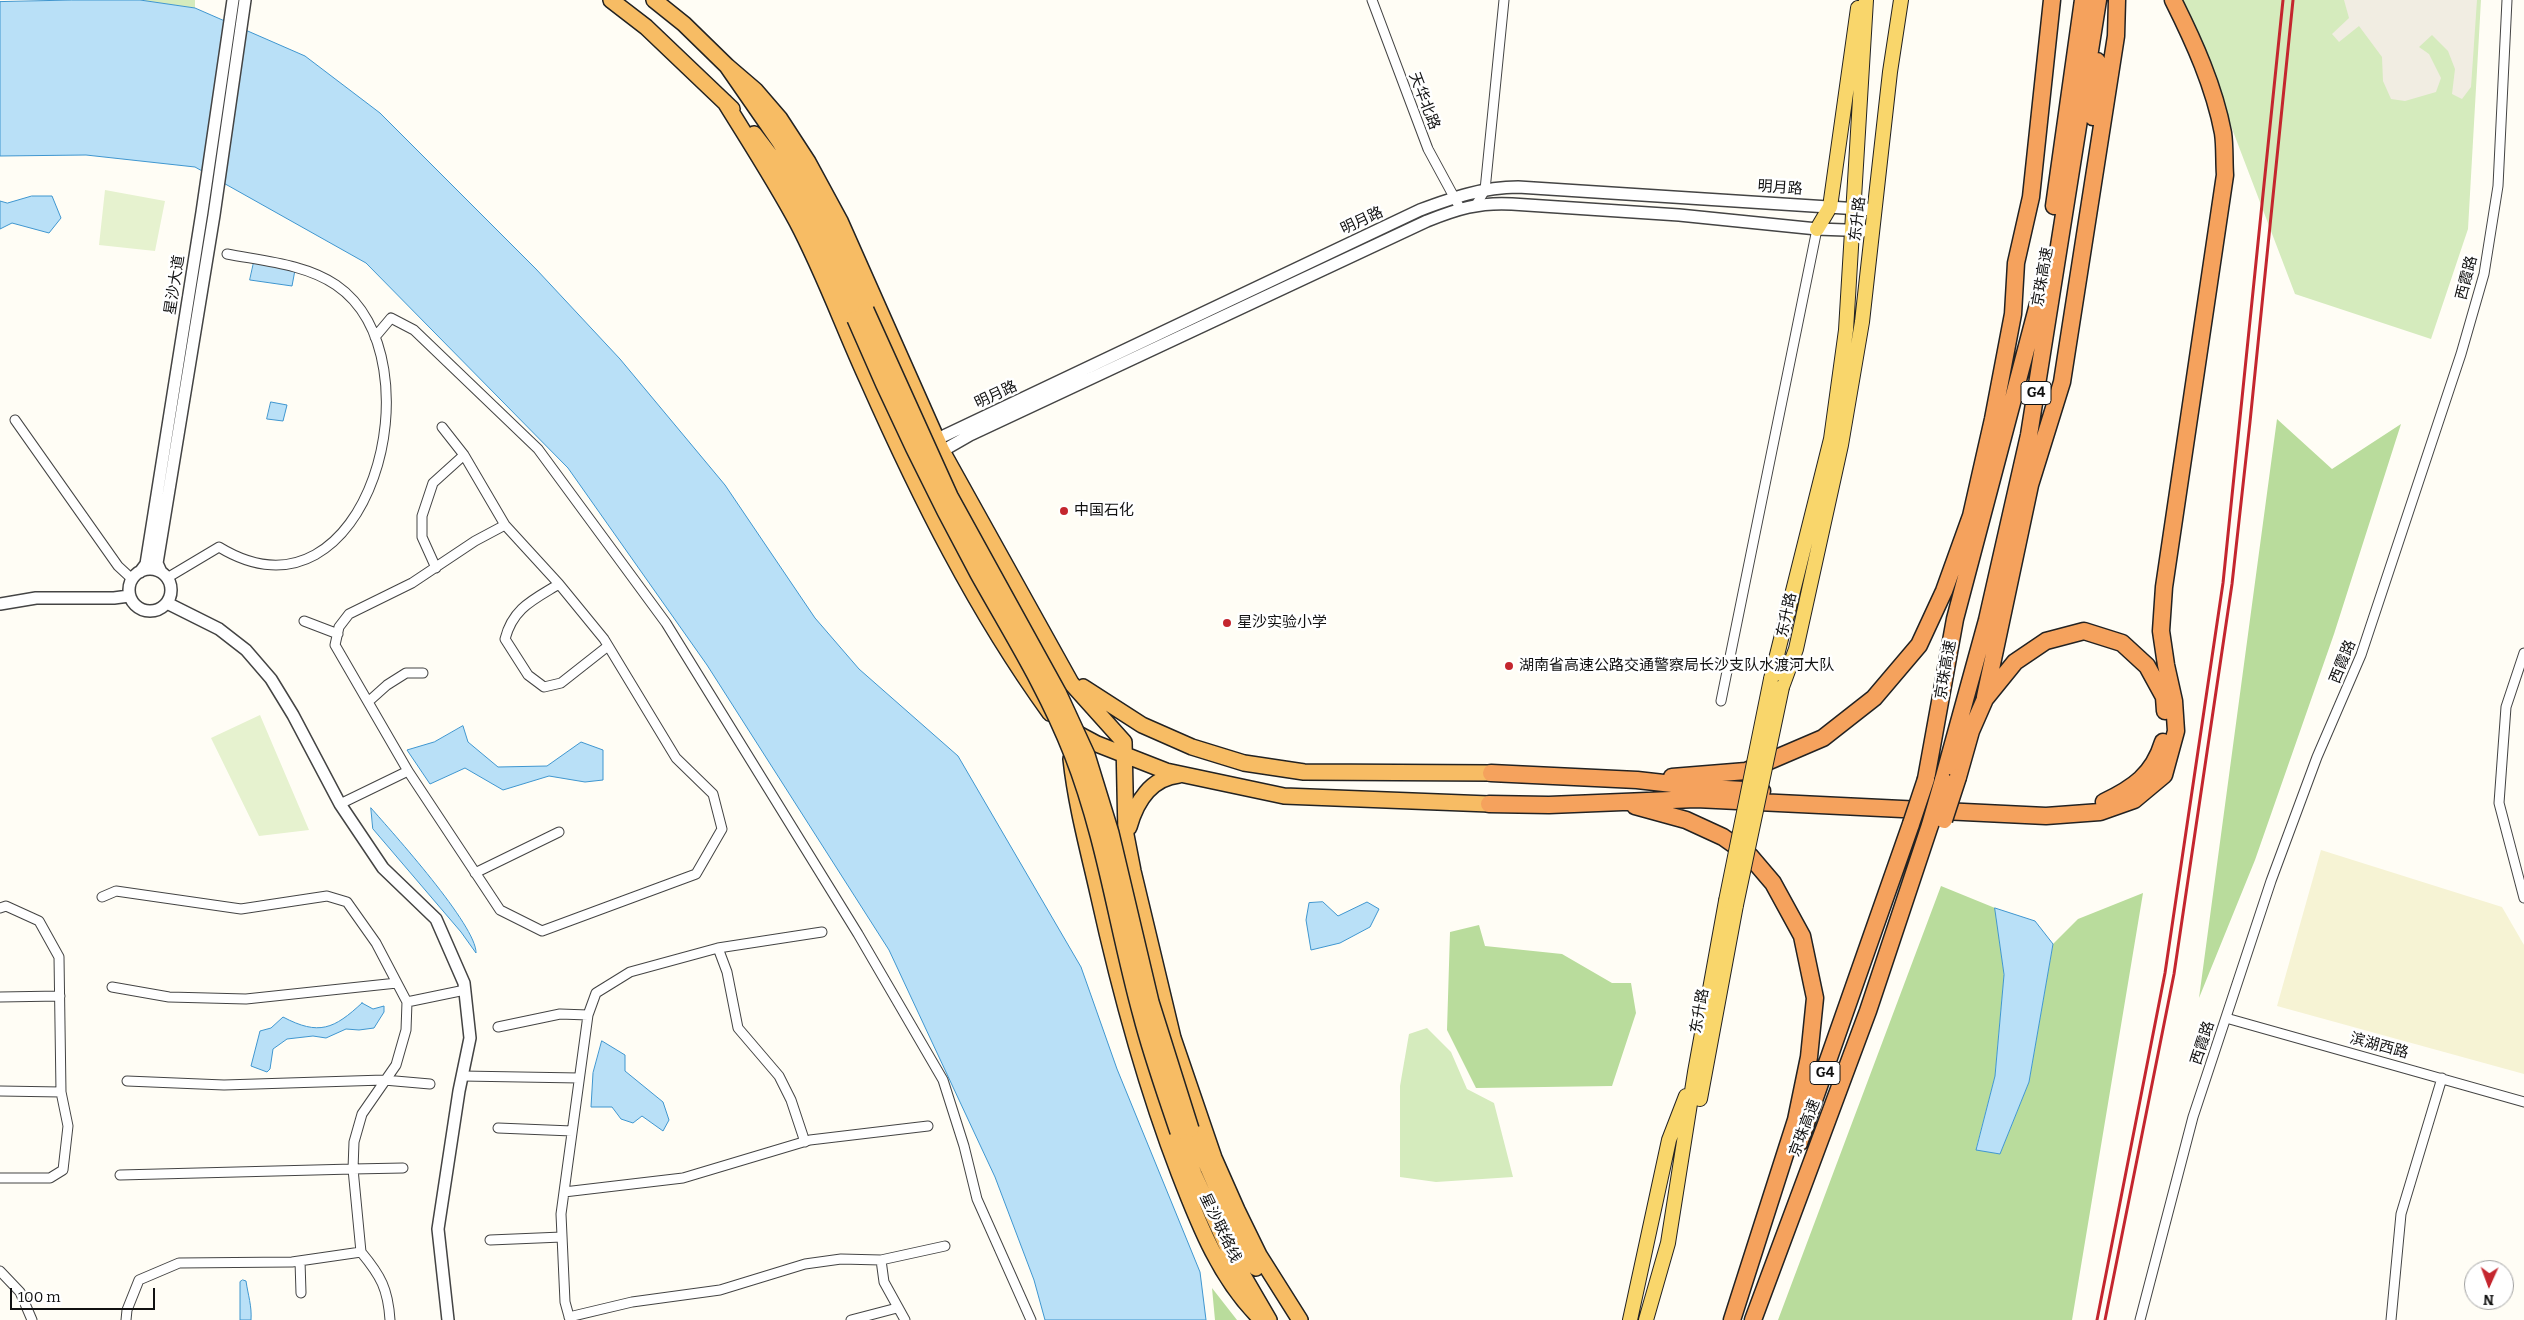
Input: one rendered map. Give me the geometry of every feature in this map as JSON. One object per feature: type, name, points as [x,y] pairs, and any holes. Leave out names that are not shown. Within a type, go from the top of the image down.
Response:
[{"type":"highway","points":[[611,0],[646,27],[725,102],[780,167],[824,245],[950,496],[1058,692],[1087,755],[1111,833],[1151,1002],[1185,1131],[1243,1248],[1293,1320]]},
{"type":"highway","points":[[654,0],[684,24],[755,90],[780,119],[840,221],[940,445],[1071,683],[1124,742],[1126,835],[1132,871],[1173,1038],[1214,1158],[1259,1255],[1300,1320]]},
{"type":"highway","points":[[1998,461],[1999,425],[2013,348],[2052,0]]},
{"type":"highway","name":"京珠高速","points":[[1753,1320],[1937,823],[1955,619],[2040,300],[2083,0]]},
{"type":"highway","points":[[2016,494],[2035,435],[2079,270],[2096,92],[2099,0]]},
{"type":"highway","name":"京珠高速","points":[[1732,1320],[1825,1075],[1911,824],[1942,779],[1988,620],[2030,435],[2099,0]]},
{"type":"highway","points":[[1942,779],[1971,731],[1985,699],[2030,485],[2062,382],[2116,36],[2117,0]]},
{"type":"highway","points":[[725,102],[798,223],[905,463],[981,608],[1050,714],[1067,728],[1125,755],[1181,775],[1302,798],[1549,805],[1618,801],[1696,800],[2046,816],[2100,812],[2134,800],[2164,774],[2176,731],[2174,701],[2161,631],[2164,587],[2225,175],[2223,134],[2215,100],[2190,35],[2173,0]]},
{"type":"highway","points":[[727,66],[779,141],[818,206],[860,315]]},
{"type":"highway","points":[[1637,780],[1746,771],[1822,738],[1874,698],[1919,645],[1944,590],[1971,516],[1993,419],[2013,314],[2016,263],[2031,198]]},
{"type":"highway","points":[[1055,653],[1086,690],[1142,725],[1192,747],[1244,762],[1304,772],[1492,773],[1637,780],[1708,788],[2066,806],[2104,802],[2136,785],[2158,760],[2167,729],[2164,697],[2147,666],[2122,643],[2084,631],[2046,641],[2023,656],[2015,662],[1985,699]]},
{"type":"highway","points":[[1067,728],[1074,790],[1112,956],[1155,1108],[1190,1203],[1216,1259],[1245,1303],[1262,1320]]},
{"type":"highway","points":[[1126,835],[1132,816],[1149,789],[1170,776],[1181,775]]},
{"type":"highway","points":[[1618,801],[1686,820],[1723,837],[1750,856],[1773,882],[1802,936],[1815,998],[1809,1057],[1796,1120],[1732,1320]]},
{"type":"highway","name":"星沙联络线","points":[[1185,1131],[1194,1174],[1230,1254],[1270,1320]]},
{"type":"main road","name":"东升路","points":[[1817,229],[1830,207],[1859,0]]},
{"type":"main road","name":"东升路","points":[[1646,1320],[1668,1243],[1695,1072],[1777,683],[1831,439],[1846,330],[1866,0]]},
{"type":"main road","name":"东升路","points":[[1777,683],[1796,649],[1841,445],[1862,322],[1890,72],[1901,0]]},
{"type":"main road","name":"东升路","points":[[1654,1320],[1674,1243],[1731,903]]},
{"type":"main road","points":[[1630,1320],[1669,1140],[1695,1072]]},
{"type":"street","name":"星沙大道","points":[[164,575],[157,563],[214,215],[237,17],[233,0]]},
{"type":"street","name":"星沙大道","points":[[136,575],[146,564],[202,212],[237,17],[245,0]]},
{"type":"street","name":"天华北路","points":[[1372,0],[1428,149],[1460,208]]},
{"type":"street","points":[[1476,205],[1485,190],[1504,0]]},
{"type":"street","name":"西霞路","points":[[2140,1320],[2193,1117],[2271,881],[2317,758],[2361,655],[2461,354],[2484,274],[2498,186],[2507,0]]},
{"type":"street","name":"明月路","points":[[905,463],[1420,210],[1454,197],[1485,190],[1518,187],[1875,210]]},
{"type":"street","name":"明月路","points":[[940,445],[970,435],[1427,221],[1460,208],[1488,202],[1679,215],[1817,229],[1873,231]]},
{"type":"street","points":[[1721,701],[1817,229]]},
{"type":"street","points":[[164,575],[219,547],[240,560],[264,566],[290,564],[311,556],[344,532],[367,496],[384,444],[387,416],[386,388],[375,337],[357,304],[338,286],[319,274],[227,254]]},
{"type":"street","points":[[375,337],[391,318],[414,330],[538,449],[666,623],[858,934],[943,1080],[964,1146],[977,1199],[1032,1320]]},
{"type":"street","points":[[15,420],[118,566],[136,575]]},
{"type":"street","points":[[442,427],[464,455],[505,525],[559,584],[608,646],[676,758],[713,794],[722,829],[696,874],[542,931],[500,910],[408,771],[335,645],[339,627],[349,614],[412,583],[475,541],[505,525]]},
{"type":"street","points":[[436,568],[422,537],[422,516],[432,484],[464,455]]},
{"type":"street","points":[[152,569],[164,575],[171,592],[166,603],[155,611],[147,611],[135,606],[129,596],[128,588],[136,575],[152,569]]},
{"type":"street","points":[[559,584],[520,609],[508,626],[505,639],[528,676],[544,687],[561,683],[608,646]]},
{"type":"street","points":[[0,604],[36,598],[129,596]]},
{"type":"street","points":[[166,603],[219,629],[246,650],[271,679],[293,714],[340,804],[383,868],[436,919],[464,983],[470,1038],[462,1076],[438,1229],[448,1320]]},
{"type":"street","points":[[304,621],[338,634]]},
{"type":"street","points":[[2524,653],[2506,708],[2499,803],[2524,898]]},
{"type":"street","points":[[368,702],[387,685],[406,672],[423,673]]},
{"type":"street","points":[[340,804],[408,771]]},
{"type":"street","points":[[475,873],[560,832]]},
{"type":"street","points":[[102,896],[116,891],[241,909],[327,896],[347,902],[376,943],[407,1002],[406,1030],[396,1065],[362,1114],[354,1142],[353,1169],[361,1252],[375,1270],[388,1296],[390,1320]]},
{"type":"street","points":[[0,908],[6,906],[40,921],[59,957],[61,1092],[68,1126],[63,1170],[50,1178],[0,1178]]},
{"type":"street","points":[[822,932],[718,948],[630,972],[596,993],[588,1015],[564,1192],[562,1236],[565,1302],[570,1319],[632,1302],[720,1290],[805,1264],[841,1260],[881,1260],[945,1246]]},
{"type":"street","points":[[718,948],[727,972],[738,1028],[779,1076],[791,1100],[805,1142]]},
{"type":"street","points":[[112,988],[169,996],[246,999],[397,983]]},
{"type":"street","points":[[407,1002],[465,990]]},
{"type":"street","points":[[0,996],[60,996]]},
{"type":"street","points":[[498,1027],[560,1014],[588,1015]]},
{"type":"street","name":"滨湖西路","points":[[2226,1018],[2524,1102]]},
{"type":"street","points":[[462,1076],[579,1078]]},
{"type":"street","points":[[2391,1320],[2401,1214],[2442,1078]]},
{"type":"street","points":[[127,1081],[224,1085],[384,1080],[430,1084]]},
{"type":"street","points":[[0,1091],[61,1092]]},
{"type":"street","points":[[564,1192],[683,1178],[805,1142],[928,1126]]},
{"type":"street","points":[[498,1128],[572,1131]]},
{"type":"street","points":[[120,1175],[403,1168]]},
{"type":"street","points":[[490,1240],[562,1236]]},
{"type":"street","points":[[126,1320],[127,1310],[139,1280],[179,1263],[233,1264],[300,1261],[361,1252]]},
{"type":"street","points":[[881,1260],[884,1282],[905,1320]]},
{"type":"street","points":[[300,1261],[300,1294]]},
{"type":"street","points":[[0,1271],[20,1292],[32,1320]]},
{"type":"street","points":[[852,1320],[897,1308]]},
{"type":"shaded area","points":[[2344,0],[2477,0],[2471,87],[2462,99],[2452,94],[2455,69],[2448,51],[2432,35],[2419,47],[2429,54],[2441,78],[2436,92],[2405,101],[2391,99],[2383,81],[2382,57],[2359,26],[2339,42],[2332,34],[2349,18]]},
{"type":"shaded area","points":[[2321,850],[2502,907],[2524,945],[2524,1074],[2277,1006]]},
{"type":"green space","points":[[140,0],[195,0],[195,8]]},
{"type":"green space","points":[[2183,0],[2481,0],[2468,229],[2431,339],[2295,294]]},
{"type":"green space","points":[[105,190],[165,201],[155,251],[99,245]]},
{"type":"green space","points":[[2277,419],[2332,469],[2401,424],[2334,634],[2255,860],[2199,998]]},
{"type":"green space","points":[[260,715],[309,830],[259,836],[211,738]]},
{"type":"green space","points":[[1941,886],[1995,908],[2004,975],[1995,1076],[1976,1149],[2000,1154],[2029,1082],[2053,944],[2078,919],[2143,893],[2072,1320],[1778,1320]]},
{"type":"green space","points":[[1479,925],[1485,946],[1562,954],[1612,983],[1631,983],[1636,1013],[1612,1086],[1476,1088],[1447,1030],[1450,932]]},
{"type":"green space","points":[[1427,1028],[1451,1052],[1467,1089],[1494,1103],[1513,1177],[1436,1182],[1400,1177],[1400,1086],[1409,1034]]},
{"type":"green space","points":[[1212,1288],[1237,1320],[1215,1320]]},
{"type":"water","points":[[140,0],[195,8],[305,56],[380,113],[536,269],[620,359],[725,485],[815,618],[859,669],[958,756],[1081,967],[1117,1069],[1200,1272],[1206,1320],[1045,1320],[1034,1280],[995,1177],[889,950],[707,665],[568,468],[366,263],[195,167],[86,155],[0,156],[0,2]]},
{"type":"water","points":[[32,196],[52,196],[61,218],[49,233],[12,223],[0,229],[0,201],[7,203]]},
{"type":"water","points":[[254,262],[295,270],[292,286],[250,280]]},
{"type":"water","points":[[271,402],[287,405],[283,421],[267,419]]},
{"type":"water","points":[[463,726],[468,742],[498,767],[547,766],[581,742],[603,750],[603,780],[585,782],[549,776],[503,790],[465,768],[430,784],[407,750],[434,742]]},
{"type":"water","points":[[371,808],[414,857],[449,902],[473,940],[476,953],[461,932],[373,829]]},
{"type":"water","points":[[1323,902],[1338,916],[1367,902],[1379,909],[1370,927],[1340,943],[1311,950],[1306,920],[1309,903]]},
{"type":"water","points":[[1995,908],[2035,921],[2053,944],[2029,1082],[2000,1154],[1976,1150],[1995,1076],[2004,975]]},
{"type":"water","points":[[362,1003],[373,1009],[384,1006],[384,1012],[374,1028],[346,1029],[326,1038],[313,1036],[287,1039],[273,1049],[270,1069],[267,1072],[251,1066],[260,1031],[271,1028],[283,1017],[307,1026],[316,1028],[326,1027],[343,1019]]},
{"type":"water","points":[[602,1041],[625,1055],[625,1071],[663,1102],[669,1120],[663,1131],[642,1116],[633,1123],[621,1119],[612,1107],[591,1107],[593,1073]]},
{"type":"water","points":[[246,1281],[251,1320],[240,1320],[240,1282]]},
{"type":"railway","points":[[2097,1320],[2165,973],[2223,583],[2283,0]]},
{"type":"railway","points":[[2105,1320],[2174,974],[2232,584],[2293,0]]},
{"type":"place","name":"中国石化","points":[[1064,511]]},
{"type":"place","name":"星沙实验小学","points":[[1227,623]]},
{"type":"place","name":"湖南省高速公路交通警察局长沙支队水渡河大队","points":[[1509,666]]}]
